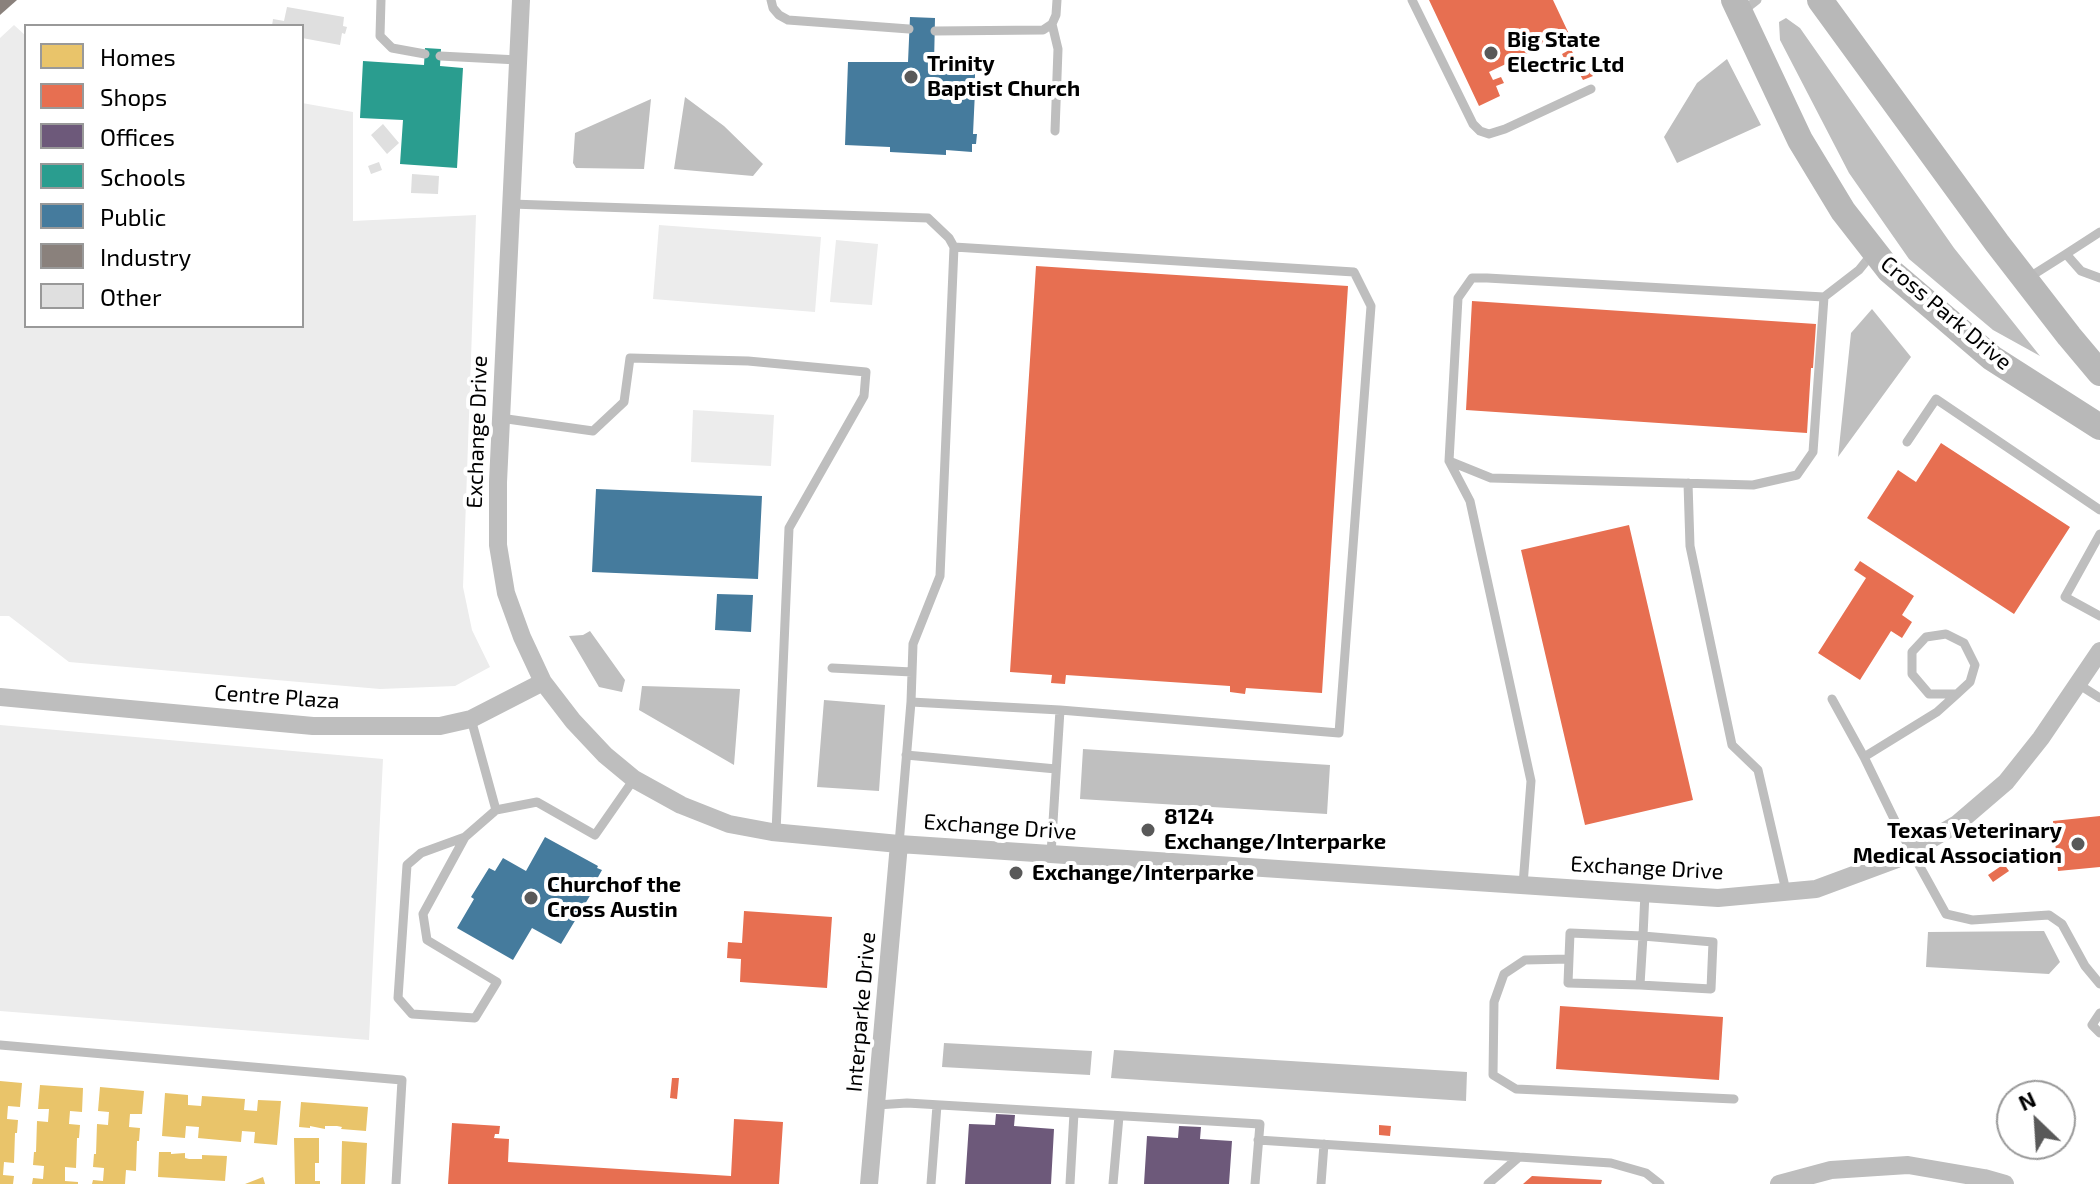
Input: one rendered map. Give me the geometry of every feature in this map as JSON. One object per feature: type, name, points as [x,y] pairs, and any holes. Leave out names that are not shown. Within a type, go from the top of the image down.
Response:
[{"type":"street","name":"Exchange Drive","points":[[521,0],[498,482],[498,545],[506,593],[543,682],[573,721],[605,755],[634,779],[681,805],[729,824],[776,832],[899,844],[1718,898],[1816,889],[1911,852],[1957,824],[2006,782],[2041,738],[2100,651]]},
{"type":"street","points":[[1820,0],[2025,280],[2100,373]]},
{"type":"street","name":"Cross Park Drive","points":[[1743,4],[1800,140],[1843,211],[1889,270],[1992,358],[2100,427]]},
{"type":"street","name":"Centre Plaza","points":[[0,697],[313,726],[440,726],[471,719],[543,682]]},
{"type":"street","name":"Interparke Drive","points":[[869,1184],[899,844]]},
{"type":"street","points":[[1779,1184],[1831,1170],[1908,1165],[2005,1184]]},
{"type":"lane","points":[[381,0],[380,36],[392,48],[425,54]]},
{"type":"lane","points":[[771,0],[773,8],[788,20],[909,29]]},
{"type":"lane","points":[[935,31],[1043,30],[1052,24],[1057,0]]},
{"type":"lane","points":[[1412,0],[1473,124],[1480,131],[1489,134],[1505,129],[1591,89]]},
{"type":"lane","points":[[1052,24],[1058,49],[1055,131]]},
{"type":"lane","points":[[440,56],[518,60]]},
{"type":"lane","points":[[511,204],[928,218],[949,238],[954,247],[940,576],[913,644],[899,844]]},
{"type":"lane","points":[[2025,280],[2100,232]]},
{"type":"lane","points":[[911,702],[1060,710],[1339,733],[1371,306],[1354,272],[954,247]]},
{"type":"lane","points":[[1523,885],[1531,781],[1470,501],[1449,461],[1458,298],[1472,278],[1824,297],[1859,270],[1874,251]]},
{"type":"lane","points":[[2066,254],[2081,271],[2100,278]]},
{"type":"lane","points":[[1449,461],[1491,478],[1753,485],[1797,475],[1813,452],[1824,297]]},
{"type":"lane","points":[[500,418],[593,431],[624,402],[630,358],[748,361],[866,372],[864,396],[789,528],[776,832]]},
{"type":"lane","points":[[1907,442],[1936,399],[2100,510]]},
{"type":"lane","points":[[1688,483],[1690,546],[1732,745],[1758,770],[1786,891]]},
{"type":"lane","points":[[2100,534],[2065,597],[2100,616]]},
{"type":"lane","points":[[1864,757],[1937,712],[1957,694],[1970,682],[1975,665],[1964,643],[1946,634],[1926,637],[1912,652],[1912,674],[1929,694],[1957,694]]},
{"type":"lane","points":[[832,668],[912,672]]},
{"type":"lane","points":[[2078,684],[2100,698]]},
{"type":"lane","points":[[1832,699],[1946,914],[1972,920],[2049,915],[2062,924],[2085,966],[2100,984]]},
{"type":"lane","points":[[1051,854],[1060,710]]},
{"type":"lane","points":[[471,719],[496,810]]},
{"type":"lane","points":[[906,755],[1056,769]]},
{"type":"lane","points":[[465,837],[421,853],[407,865],[398,998],[412,1014],[475,1018],[497,982],[427,940],[423,914],[465,837],[496,810],[537,802],[595,835],[634,779]]},
{"type":"lane","points":[[1640,985],[1645,893]]},
{"type":"lane","points":[[1570,933],[1713,942],[1711,989],[1568,983],[1569,959],[1570,933]]},
{"type":"lane","points":[[1569,959],[1525,960],[1504,974],[1494,1002],[1493,1075],[1516,1089],[1734,1099]]},
{"type":"lane","points":[[2100,1013],[2092,1025],[2100,1033]]},
{"type":"lane","points":[[0,1045],[402,1080],[396,1184]]},
{"type":"lane","points":[[877,1105],[905,1103],[1260,1124],[1255,1184]]},
{"type":"lane","points":[[931,1184],[937,1105]]},
{"type":"lane","points":[[1070,1184],[1074,1113]]},
{"type":"lane","points":[[1113,1184],[1119,1116]]},
{"type":"lane","points":[[1258,1140],[1611,1163],[1646,1173],[1660,1184]]},
{"type":"lane","points":[[1321,1184],[1324,1144]]},
{"type":"lane","points":[[1488,1184],[1519,1157]]},
{"type":"shaded area","points":[[1786,18],[1800,28],[1954,248],[2040,356],[1993,330],[1909,259],[1849,173],[1780,40],[1779,22]]},
{"type":"shaded area","points":[[14,25],[24,34],[24,328],[304,328],[304,103],[353,112],[353,221],[476,215],[463,587],[472,630],[490,667],[455,686],[380,689],[69,662],[9,616],[0,616],[0,38]]},
{"type":"shaded area","points":[[1727,59],[1761,125],[1677,163],[1664,137],[1697,83]]},
{"type":"shaded area","points":[[685,97],[724,126],[763,164],[753,176],[674,169]]},
{"type":"shaded area","points":[[651,99],[644,169],[576,168],[573,163],[575,133]]},
{"type":"shaded area","points":[[659,225],[821,237],[815,312],[653,299]]},
{"type":"shaded area","points":[[836,240],[878,244],[872,305],[830,302]]},
{"type":"shaded area","points":[[1872,309],[1911,357],[1838,457],[1851,333]]},
{"type":"shaded area","points":[[693,410],[774,415],[771,466],[691,462]]},
{"type":"shaded area","points":[[590,631],[625,680],[622,692],[599,687],[569,636]]},
{"type":"shaded area","points":[[642,686],[740,689],[734,765],[639,710]]},
{"type":"shaded area","points":[[824,700],[885,705],[879,791],[817,787]]},
{"type":"shaded area","points":[[0,725],[383,759],[369,1040],[0,1011]]},
{"type":"shaded area","points":[[1083,749],[1330,765],[1327,814],[1080,799]]},
{"type":"shaded area","points":[[2044,931],[2060,962],[2049,974],[1926,967],[1928,932]]},
{"type":"shaded area","points":[[944,1043],[1092,1051],[1090,1075],[942,1067]]},
{"type":"shaded area","points":[[1114,1050],[1467,1072],[1466,1101],[1111,1078]]},
{"type":"building: Homes","points":[[0,1081],[22,1083],[20,1107],[8,1106],[7,1119],[18,1120],[14,1163],[4,1162],[3,1175],[14,1176],[13,1184],[0,1184]]},
{"type":"building: Homes","points":[[40,1085],[83,1088],[82,1112],[70,1111],[69,1124],[80,1125],[76,1168],[65,1167],[65,1181],[78,1184],[32,1184],[33,1178],[43,1179],[44,1166],[33,1165],[37,1121],[48,1122],[49,1109],[38,1109]]},
{"type":"building: Homes","points":[[100,1087],[144,1091],[142,1114],[130,1114],[129,1127],[140,1128],[136,1171],[126,1170],[125,1184],[92,1184],[93,1180],[103,1181],[104,1168],[93,1167],[97,1124],[108,1125],[109,1112],[98,1111]]},
{"type":"building: Homes","points":[[165,1093],[188,1095],[188,1105],[201,1106],[202,1096],[245,1099],[244,1110],[257,1111],[258,1100],[281,1101],[277,1145],[254,1143],[255,1132],[242,1131],[241,1142],[198,1138],[199,1127],[186,1126],[185,1138],[162,1136]]},
{"type":"building: Homes","points":[[301,1102],[368,1107],[366,1131],[337,1126],[325,1126],[325,1129],[299,1127]]},
{"type":"building: Homes","points":[[294,1138],[319,1138],[315,1181],[320,1181],[320,1184],[295,1184]]},
{"type":"building: Homes","points":[[342,1141],[367,1143],[365,1184],[341,1184]]},
{"type":"building: Homes","points":[[159,1152],[185,1153],[185,1158],[189,1159],[202,1159],[202,1155],[227,1156],[225,1181],[158,1177]]},
{"type":"building: Homes","points":[[263,1177],[265,1184],[245,1184]]},
{"type":"building: Shops","name":"Big State Electric Ltd","points":[[1429,0],[1553,0],[1569,34],[1489,72],[1493,80],[1501,77],[1504,83],[1496,86],[1500,96],[1479,106]]},
{"type":"building: Shops","points":[[1571,49],[1578,64],[1569,68],[1562,54]]},
{"type":"building: Shops","points":[[1589,66],[1593,76],[1583,80],[1578,71]]},
{"type":"building: Shops","points":[[1036,266],[1348,286],[1322,693],[1246,688],[1245,694],[1230,692],[1230,686],[1066,675],[1065,684],[1051,683],[1052,675],[1010,672]]},
{"type":"building: Shops","points":[[1472,301],[1816,324],[1807,433],[1466,410]]},
{"type":"building: Shops","points":[[1941,443],[2070,527],[2014,614],[1867,518],[1898,470],[1916,482]]},
{"type":"building: Shops","points":[[1629,525],[1693,800],[1585,825],[1521,550]]},
{"type":"building: Shops","points":[[1860,561],[1914,596],[1902,615],[1912,622],[1902,638],[1891,631],[1860,680],[1818,653],[1866,578],[1854,570]]},
{"type":"building: Shops","name":"Texas Veterinary Medical Association","points":[[2100,816],[2100,867],[2058,871],[2053,821]]},
{"type":"building: Shops","points":[[2004,864],[2009,871],[1993,882],[1988,875]]},
{"type":"building: Shops","points":[[744,911],[832,917],[827,988],[740,982],[741,959],[727,958],[728,942],[742,943]]},
{"type":"building: Shops","points":[[1560,1006],[1723,1017],[1719,1080],[1556,1069]]},
{"type":"building: Shops","points":[[672,1078],[679,1078],[677,1099],[670,1098]]},
{"type":"building: Shops","points":[[734,1119],[783,1122],[779,1184],[448,1184],[452,1123],[500,1126],[499,1134],[495,1134],[494,1138],[509,1139],[508,1162],[731,1176]]},
{"type":"building: Shops","points":[[1379,1125],[1391,1126],[1390,1136],[1379,1135]]},
{"type":"building: Shops","points":[[1532,1176],[1602,1180],[1601,1184],[1523,1184]]},
{"type":"building: Offices","points":[[996,1114],[1015,1115],[1014,1126],[1054,1129],[1051,1184],[965,1184],[969,1124],[995,1125]]},
{"type":"building: Offices","points":[[1179,1126],[1201,1127],[1200,1139],[1232,1141],[1229,1184],[1144,1184],[1147,1136],[1178,1138]]},
{"type":"building: Schools","points":[[425,48],[441,49],[440,66],[463,68],[457,168],[400,164],[403,120],[360,118],[363,61],[424,65]]},
{"type":"building: Public","name":"Trinity Baptist Church","points":[[910,17],[935,18],[934,64],[975,68],[975,87],[979,87],[975,91],[973,134],[977,134],[972,152],[946,150],[946,155],[890,152],[890,147],[845,145],[848,62],[908,62]]},
{"type":"building: Public","points":[[596,489],[762,496],[758,579],[592,572]]},
{"type":"building: Public","points":[[717,594],[753,595],[751,632],[715,630]]},
{"type":"building: Public","name":"Churchof the Cross Austin","points":[[545,837],[602,870],[561,944],[532,928],[513,960],[457,928],[489,868],[495,871],[503,858],[526,871]]},
{"type":"building: Industry","points":[[0,0],[17,0],[0,15]]},
{"type":"building: Other","points":[[287,7],[344,17],[343,26],[347,27],[345,34],[342,33],[340,45],[304,38],[304,24],[272,24],[273,19],[284,21]]},
{"type":"building: Other","points":[[383,124],[399,143],[387,154],[371,135]]},
{"type":"building: Other","points":[[379,162],[382,170],[371,174],[368,166]]},
{"type":"building: Other","points":[[412,174],[439,176],[438,194],[411,193]]},
{"type":"place","name":"Big State Electric Ltd","points":[[1491,53]]},
{"type":"place","name":"Trinity Baptist Church","points":[[911,77]]},
{"type":"place","name":"8124 Exchange/Interparke","points":[[1148,830]]},
{"type":"place","name":"Texas Veterinary Medical Association","points":[[2078,844]]},
{"type":"place","name":"Exchange/Interparke","points":[[1016,873]]},
{"type":"place","name":"Churchof the Cross Austin","points":[[531,898]]}]
